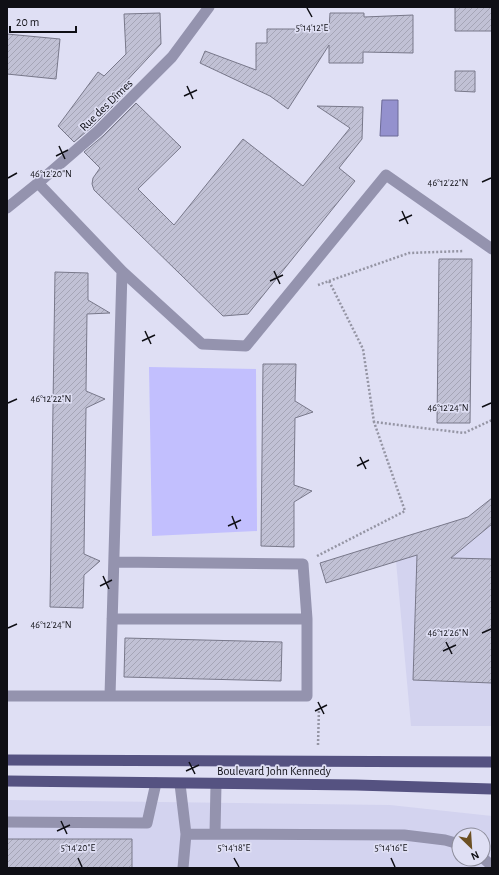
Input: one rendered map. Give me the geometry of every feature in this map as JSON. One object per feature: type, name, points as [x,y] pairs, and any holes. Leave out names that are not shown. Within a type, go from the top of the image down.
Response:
[{"type":"main road","name":"Boulevard John Kennedy","points":[[7,760],[492,762]]},
{"type":"main road","name":"Boulevard John Kennedy","points":[[7,781],[356,785],[492,789]]},
{"type":"street","name":"Rue des Dîmes","points":[[7,208],[98,131],[172,57],[209,7]]},
{"type":"street","points":[[38,183],[122,271],[202,344],[246,346],[386,174],[492,249]]},
{"type":"street","points":[[110,696],[122,271]]},
{"type":"street","points":[[7,696],[307,696],[307,619],[303,564],[114,562]]},
{"type":"street","points":[[112,619],[307,619]]},
{"type":"street","points":[[7,822],[147,823],[156,783]]},
{"type":"street","points":[[180,784],[186,834],[183,868]]},
{"type":"street","points":[[215,833],[216,784]]},
{"type":"street","points":[[186,834],[404,835],[451,842]]},
{"type":"path","points":[[315,286],[409,253],[469,250]]},
{"type":"path","points":[[303,564],[405,511],[374,422],[363,349],[329,281]]},
{"type":"path","points":[[374,422],[464,433],[492,420]]},
{"type":"path","points":[[307,696],[319,704],[317,762]]},
{"type":"shaded area","points":[[382,100],[398,100],[398,136],[380,136]]},
{"type":"shaded area","points":[[149,367],[256,369],[257,531],[152,536]]},
{"type":"shaded area","points":[[492,524],[492,726],[411,726],[396,561],[478,536]]},
{"type":"shaded area","points":[[7,800],[390,805],[492,816],[492,868],[7,868]]},
{"type":"building","points":[[455,7],[492,7],[492,31],[455,31]]},
{"type":"building","points":[[160,13],[161,44],[121,87],[126,93],[93,126],[74,142],[58,126],[98,72],[104,76],[126,54],[124,14]]},
{"type":"building","points":[[330,13],[364,13],[364,17],[413,15],[413,53],[363,52],[363,63],[329,63],[329,45],[288,109],[270,96],[200,63],[205,51],[256,70],[256,43],[267,43],[267,29],[329,29]]},
{"type":"building","points":[[7,34],[60,39],[56,79],[7,74]]},
{"type":"building","points":[[455,71],[475,71],[475,92],[455,91]]},
{"type":"building","points":[[136,103],[181,147],[138,189],[174,225],[243,139],[303,186],[350,128],[317,106],[363,107],[362,139],[339,168],[355,181],[248,314],[223,316],[94,190],[92,184],[93,178],[100,168],[84,152],[103,136]]},
{"type":"building","points":[[439,259],[472,259],[470,423],[437,423]]},
{"type":"building","points":[[55,272],[88,273],[88,300],[110,313],[87,314],[86,391],[105,399],[86,408],[84,554],[100,561],[84,575],[83,608],[50,607]]},
{"type":"building","points":[[263,364],[296,364],[295,401],[313,412],[295,418],[294,485],[312,491],[294,502],[294,547],[261,546]]},
{"type":"building","points":[[492,498],[492,524],[451,558],[492,559],[492,683],[413,680],[417,555],[326,583],[320,563],[468,517]]},
{"type":"building","points":[[125,638],[282,642],[281,681],[124,677]]},
{"type":"building","points":[[7,839],[132,839],[132,868],[7,868]]}]
